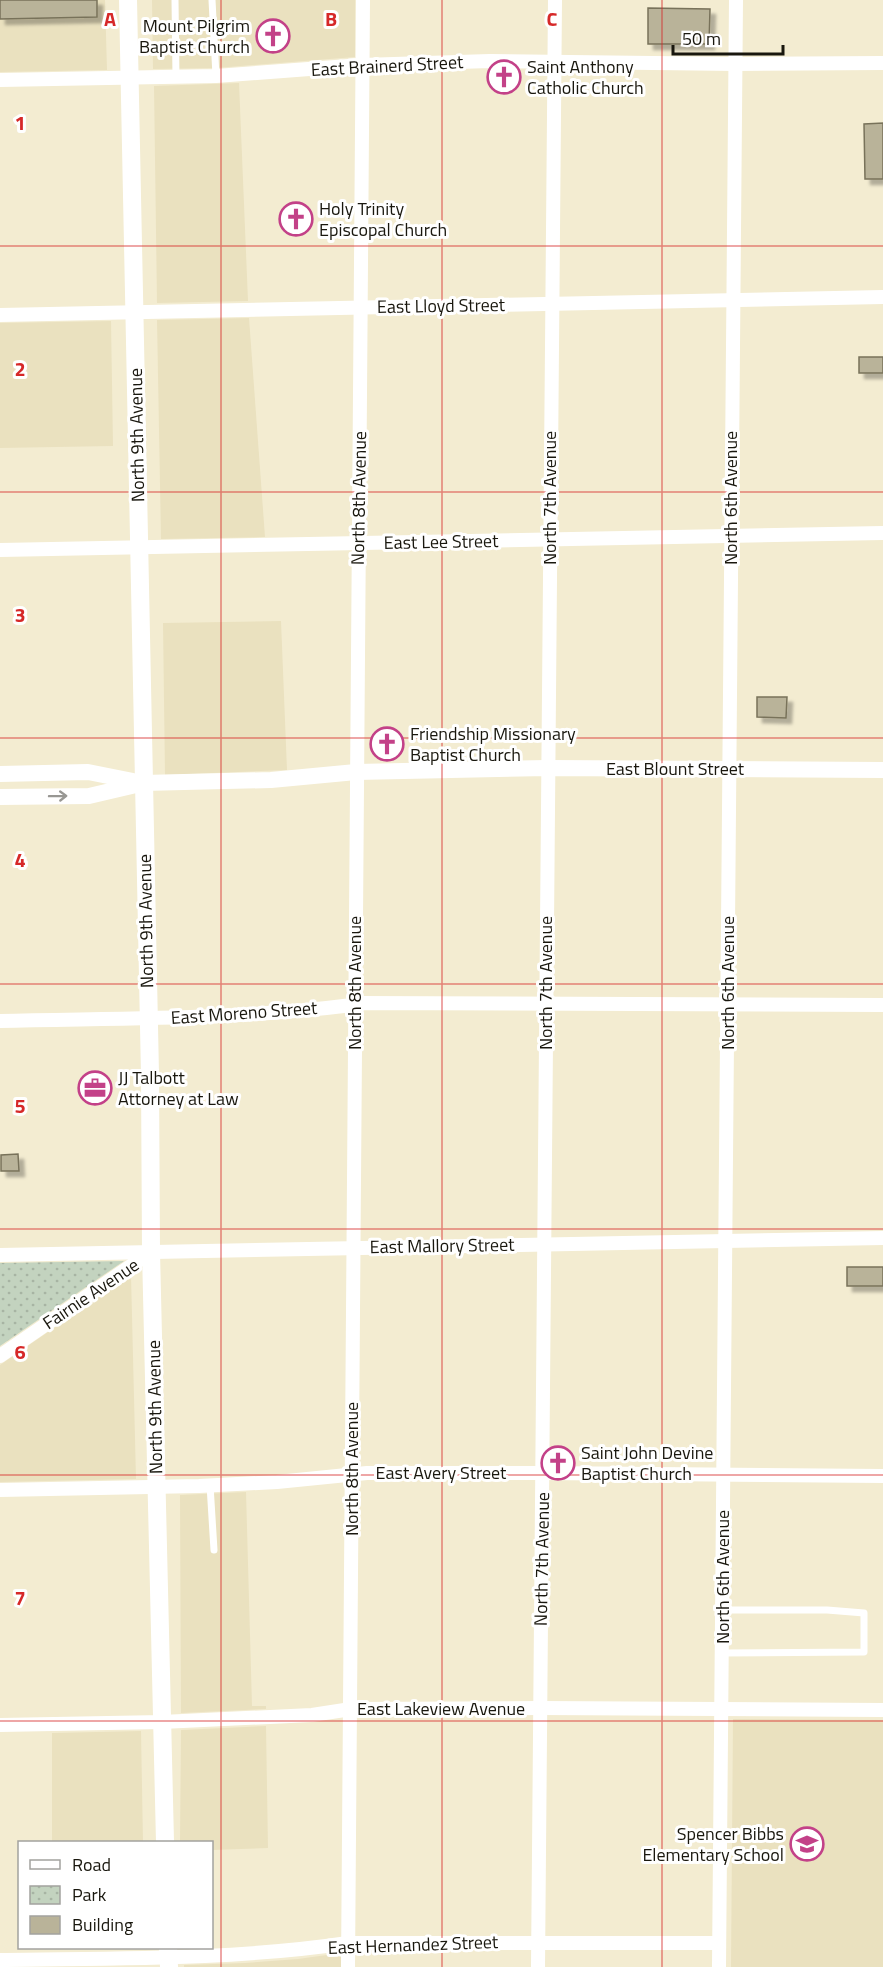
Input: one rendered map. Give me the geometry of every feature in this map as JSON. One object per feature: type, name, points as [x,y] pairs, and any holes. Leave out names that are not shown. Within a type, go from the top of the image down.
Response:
[{"type":"main road","name":"North 9th Avenue","points":[[128,0],[149,1019],[151,1252],[165,1841]]},
{"type":"street","name":"North 8th Avenue","points":[[348,1967],[363,0]]},
{"type":"street","name":"North 7th Avenue","points":[[538,1967],[555,0]]},
{"type":"street","name":"North 6th Avenue","points":[[719,1967],[736,0]]},
{"type":"street","name":"East Brainerd Street","points":[[0,80],[216,76],[362,65],[555,61],[736,64],[883,63]]},
{"type":"street","name":"East Lloyd Street","points":[[0,315],[883,297]]},
{"type":"street","name":"East Lee Street","points":[[0,550],[883,533]]},
{"type":"street","name":"East Blount Street","points":[[0,797],[89,796],[143,783],[271,780],[356,772],[547,768],[883,771]]},
{"type":"street","name":"East Blount Street","points":[[0,774],[88,772],[143,783]]},
{"type":"street","name":"East Moreno Street","points":[[0,1021],[149,1019],[281,1013],[355,1003],[883,1005]]},
{"type":"street","name":"East Mallory Street","points":[[0,1255],[883,1238]]},
{"type":"street","name":"Fairnie Avenue","points":[[0,1356],[151,1252]]},
{"type":"street","name":"East Avery Street","points":[[0,1490],[277,1482],[352,1474],[883,1476]]},
{"type":"street","name":"East Lakeview Avenue","points":[[0,1725],[162,1722],[312,1715],[351,1709],[883,1710]]},
{"type":"street","name":"East Hernandez Street","points":[[0,1960],[122,1962],[168,1957],[298,1951],[348,1943],[719,1943]]},
{"type":"lane","points":[[175,0],[176,77]]},
{"type":"lane","points":[[212,0],[216,76]]},
{"type":"lane","points":[[210,1485],[214,1550]]},
{"type":"lane","points":[[723,1610],[864,1612],[864,1652],[723,1653]]},
{"type":"shaded area","points":[[0,0],[105,0],[107,70],[0,72]]},
{"type":"shaded area","points":[[152,0],[355,0],[355,57],[216,68],[153,69]]},
{"type":"shaded area","points":[[239,83],[248,301],[157,303],[154,86]]},
{"type":"shaded area","points":[[249,318],[265,537],[161,539],[157,320]]},
{"type":"shaded area","points":[[111,321],[113,446],[0,448],[0,323]]},
{"type":"shaded area","points":[[281,621],[287,770],[165,775],[163,623]]},
{"type":"shaded area","points":[[131,1275],[136,1479],[0,1482],[0,1365]]},
{"type":"shaded area","points":[[246,1492],[252,1706],[266,1706],[266,1709],[181,1713],[180,1495]]},
{"type":"shaded area","name":"Spencer Bibbs Elementary School","points":[[733,1719],[883,1720],[883,1967],[731,1967]]},
{"type":"shaded area","points":[[266,1726],[268,1848],[213,1850],[213,1841],[180,1841],[181,1730]]},
{"type":"shaded area","points":[[141,1731],[143,1841],[52,1841],[52,1733]]},
{"type":"shaded area","points":[[341,1953],[341,1967],[184,1967],[184,1965],[298,1959]]},
{"type":"green space","points":[[124,1261],[0,1346],[0,1263]]},
{"type":"building","points":[[0,0],[97,0],[97,17],[0,19]]},
{"type":"building","points":[[648,8],[710,9],[709,44],[648,44]]},
{"type":"building","points":[[883,123],[883,179],[865,179],[864,124]]},
{"type":"building","points":[[859,357],[883,357],[883,373],[859,373]]},
{"type":"building","points":[[757,697],[787,697],[786,718],[757,717]]},
{"type":"building","points":[[18,1154],[19,1171],[1,1171],[1,1155]]},
{"type":"building","points":[[847,1267],[883,1267],[883,1286],[847,1286]]},
{"type":"place","name":"Mount Pilgrim Baptist Church","points":[[273,36]]},
{"type":"place","name":"Saint Anthony Catholic Church","points":[[504,77]]},
{"type":"place","name":"Holy Trinity Episcopal Church","points":[[296,219]]},
{"type":"place","name":"Friendship Missionary Baptist Church","points":[[387,744]]},
{"type":"place","name":"JJ Talbott Attorney at Law","points":[[95,1088]]},
{"type":"place","name":"Saint John Devine Baptist Church","points":[[558,1463]]},
{"type":"place","name":"Spencer Bibbs Elementary School","points":[[807,1844]]}]
